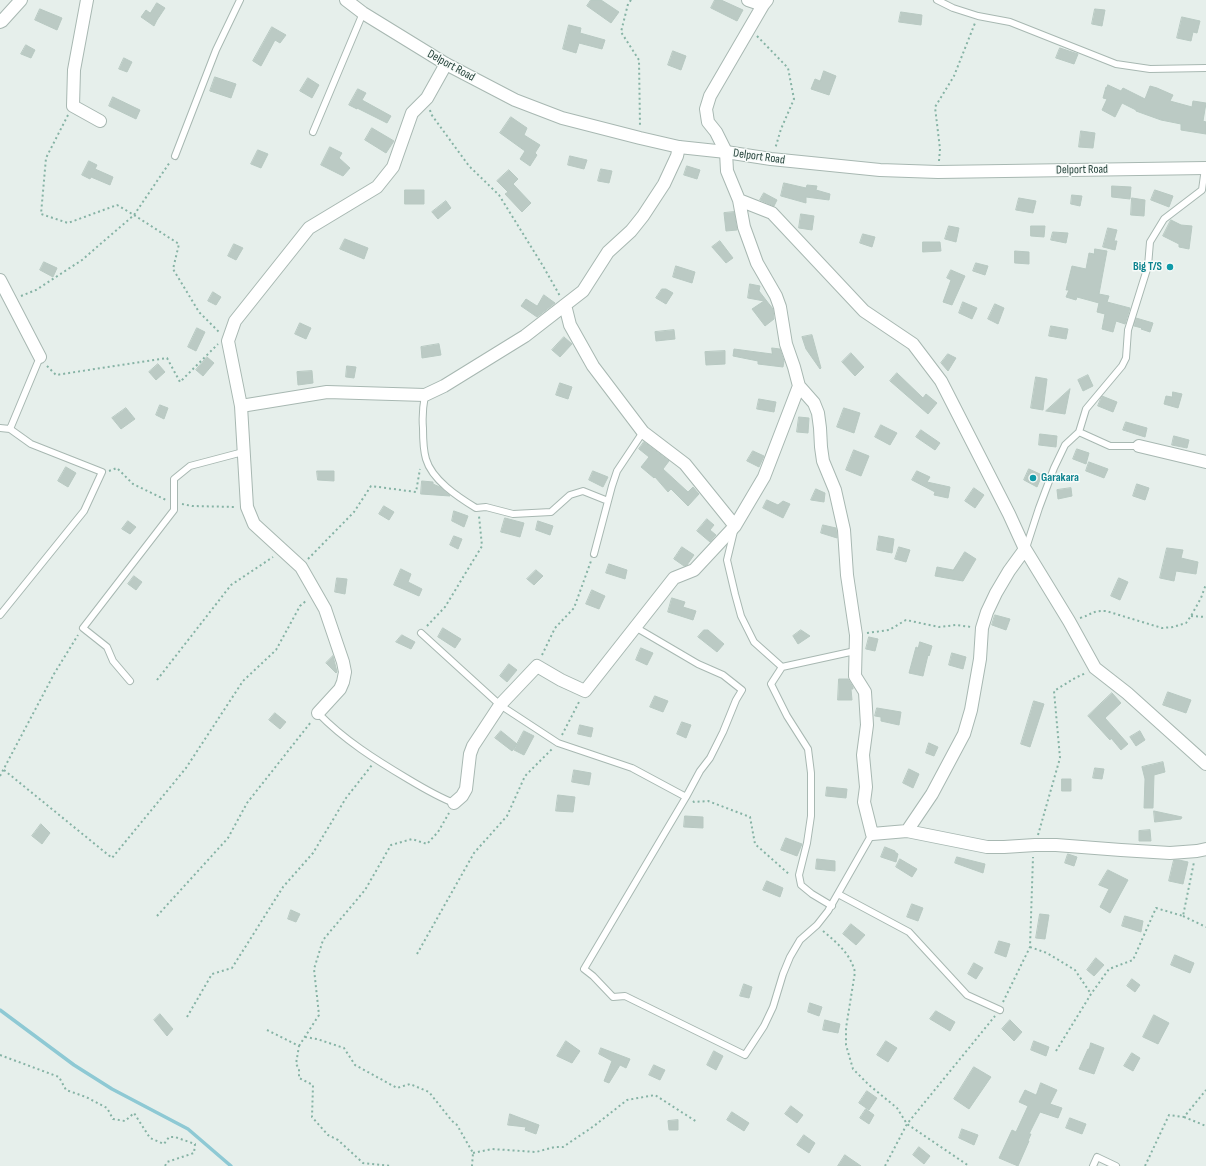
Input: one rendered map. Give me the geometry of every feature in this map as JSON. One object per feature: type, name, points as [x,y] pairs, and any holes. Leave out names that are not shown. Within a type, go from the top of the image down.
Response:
[{"type":"street","points":[[0,22],[21,0]]},
{"type":"street","points":[[87,0],[74,70],[73,106],[100,121]]},
{"type":"street","name":"Delport Road","points":[[346,0],[363,13],[446,64],[515,100],[562,118],[679,147],[771,159],[880,170],[938,172],[1205,168]]},
{"type":"street","points":[[748,0],[765,3],[710,96],[706,109],[708,122],[716,132],[726,152],[727,171],[739,200],[744,227],[756,263],[776,296],[780,307],[786,344],[799,386],[814,403],[818,413],[823,461],[835,490],[844,530],[847,575],[856,635],[855,676],[865,692],[867,724],[863,755],[866,787],[864,802],[872,834],[907,831],[987,846],[1004,847],[1035,845],[1170,853],[1201,850]]},
{"type":"street","points":[[318,714],[340,689],[345,672],[343,662],[326,609],[301,567],[254,524],[247,507],[241,406],[228,341],[235,321],[309,228],[377,187],[393,167],[412,113],[428,98],[446,64]]},
{"type":"street","points":[[241,406],[327,392],[425,394],[444,386],[525,336],[583,291],[608,252],[631,231],[643,216],[664,184],[677,156],[679,147]]},
{"type":"street","points":[[739,200],[772,214],[864,311],[913,344],[941,381],[1009,514],[1025,549],[1095,668],[1127,693],[1206,764]]},
{"type":"street","points":[[0,280],[40,357]]},
{"type":"street","points":[[565,305],[570,325],[593,366],[643,432],[685,464],[735,526]]},
{"type":"street","points":[[454,803],[462,796],[466,789],[470,754],[473,746],[500,705],[537,666],[561,680],[585,691],[674,578],[694,570],[735,526],[764,477],[799,386]]},
{"type":"street","points":[[1139,446],[1206,462]]},
{"type":"street","points":[[907,831],[932,794],[964,734],[971,710],[976,684],[982,628],[987,612],[1009,571],[1025,549]]},
{"type":"lane","points":[[175,156],[216,50],[240,0]]},
{"type":"lane","points":[[936,0],[952,8],[978,16],[1010,22],[1116,64],[1150,69],[1206,68]]},
{"type":"lane","points":[[313,132],[363,13]]},
{"type":"lane","points":[[1025,549],[1054,468],[1065,445],[1079,432],[1086,409],[1122,366],[1126,358],[1128,330],[1148,266],[1150,242],[1164,219],[1202,190],[1205,168]]},
{"type":"lane","points":[[10,429],[40,357]]},
{"type":"lane","points":[[425,394],[423,405],[423,439],[426,460],[433,473],[447,488],[476,508],[486,507],[513,514],[551,512],[570,495],[583,491],[608,501]]},
{"type":"lane","points":[[0,428],[10,429],[31,444],[102,472],[84,511],[0,615]]},
{"type":"lane","points":[[594,554],[612,486],[618,471],[643,432]]},
{"type":"lane","points":[[1079,432],[1110,446],[1139,446]]},
{"type":"lane","points":[[130,681],[113,661],[107,647],[83,628],[174,510],[174,479],[190,466],[243,452]]},
{"type":"lane","points":[[735,526],[728,560],[741,616],[754,642],[782,667]]},
{"type":"lane","points":[[635,627],[698,664],[723,675],[742,690],[710,758],[700,771],[584,969],[593,976],[613,997],[625,996],[745,1055],[764,1026],[773,1007],[790,957],[800,940],[817,925],[832,906],[872,834]]},
{"type":"lane","points":[[421,633],[500,705],[558,743],[632,768],[686,797]]},
{"type":"lane","points":[[832,906],[812,894],[801,885],[799,875],[807,843],[811,816],[811,773],[808,750],[787,716],[771,684],[782,667],[856,651]]},
{"type":"lane","points":[[318,714],[331,727],[377,760],[418,785],[454,803]]},
{"type":"lane","points":[[838,894],[909,932],[966,995],[1000,1010]]},
{"type":"lane","points":[[1093,1166],[1097,1157],[1116,1166]]},
{"type":"path","points":[[631,0],[628,4],[621,32],[639,60],[640,138]]},
{"type":"path","points":[[938,172],[940,149],[935,107],[954,76],[978,16]]},
{"type":"path","points":[[749,28],[788,68],[794,98],[781,129],[771,159]]},
{"type":"path","points":[[428,98],[431,114],[469,166],[499,195],[543,266],[565,305]]},
{"type":"path","points":[[40,357],[56,375],[167,358],[180,382],[218,344],[228,341],[199,312],[173,269],[179,244],[117,205],[68,223],[41,214],[46,158],[73,106]]},
{"type":"path","points":[[11,301],[36,290],[82,260],[134,215],[175,156]]},
{"type":"path","points":[[301,567],[354,512],[371,486],[416,492],[421,463],[429,465]]},
{"type":"path","points":[[102,472],[117,468],[133,484],[163,499],[174,502],[192,506],[247,507]]},
{"type":"path","points":[[421,633],[445,607],[482,546],[478,511],[476,508]]},
{"type":"path","points":[[157,680],[231,585],[283,551]]},
{"type":"path","points":[[537,666],[556,628],[574,608],[594,554]]},
{"type":"path","points":[[1069,622],[1099,610],[1162,628],[1173,627],[1186,623],[1201,598],[1206,584]]},
{"type":"path","points":[[4,770],[112,858],[186,768],[242,681],[276,650],[300,606],[316,592]]},
{"type":"path","points":[[1191,616],[1206,617]]},
{"type":"path","points":[[856,635],[889,630],[906,620],[939,627],[956,625],[982,628]]},
{"type":"path","points":[[0,776],[54,674],[83,628]]},
{"type":"path","points":[[885,1166],[907,1124],[1000,1010],[1030,947],[1032,860],[1060,758],[1054,691],[1095,668]]},
{"type":"path","points":[[417,954],[474,853],[507,816],[525,776],[558,743],[585,691]]},
{"type":"path","points":[[157,916],[228,838],[247,803],[318,714]]},
{"type":"path","points":[[187,1017],[212,974],[232,968],[283,887],[313,853],[346,798],[377,760]]},
{"type":"path","points":[[686,797],[694,802],[708,800],[750,817],[755,844],[791,876],[799,875]]},
{"type":"path","points":[[391,1166],[362,1163],[338,1140],[328,1135],[312,1117],[313,1085],[299,1078],[296,1064],[299,1046],[319,1015],[314,969],[323,940],[365,890],[391,845],[412,839],[427,844],[438,832],[454,803]]},
{"type":"path","points":[[1183,916],[1201,850]]},
{"type":"path","points":[[1056,1051],[1091,994],[1109,969],[1133,960],[1156,908],[1183,916],[1206,927]]},
{"type":"path","points":[[817,925],[844,950],[850,958],[855,972],[846,1028],[846,1045],[852,1069],[897,1108],[907,1124],[968,1166]]},
{"type":"path","points":[[1030,947],[1047,953],[1075,970],[1091,994]]},
{"type":"path","points":[[267,1030],[299,1046]]},
{"type":"path","points":[[305,1036],[344,1048],[355,1065],[397,1088],[410,1084],[429,1092],[452,1121],[457,1125],[473,1153],[472,1166]]},
{"type":"path","points":[[0,1055],[59,1076],[66,1090],[86,1097],[108,1108],[113,1119],[125,1121],[134,1113],[150,1138],[164,1144],[169,1137],[176,1137],[195,1144],[194,1152],[167,1162],[165,1166]]},
{"type":"path","points":[[1184,1117],[1206,1090]]},
{"type":"path","points":[[473,1153],[492,1149],[536,1152],[555,1146],[563,1147],[594,1126],[627,1100],[656,1095],[696,1122]]},
{"type":"path","points":[[1146,1166],[1169,1115],[1184,1117],[1206,1126]]},
{"type":"building","points":[[591,0],[601,0],[619,12],[611,23],[587,6]]},
{"type":"building","points":[[715,0],[721,0],[743,10],[737,21],[711,8]]},
{"type":"building","points":[[157,3],[165,8],[154,26],[141,17],[146,10],[150,13]]},
{"type":"building","points":[[40,9],[62,18],[57,30],[35,20]]},
{"type":"building","points":[[1095,9],[1105,10],[1102,26],[1092,24]]},
{"type":"building","points":[[901,12],[922,15],[921,25],[899,22]]},
{"type":"building","points":[[1182,17],[1200,21],[1197,33],[1193,32],[1191,41],[1177,38]]},
{"type":"building","points":[[569,25],[581,28],[580,33],[605,40],[602,49],[579,43],[576,53],[563,49]]},
{"type":"building","points":[[272,27],[286,35],[280,43],[275,40],[261,66],[253,61]]},
{"type":"building","points":[[26,45],[35,50],[31,58],[21,54]]},
{"type":"building","points":[[1060,48],[1078,54],[1074,64],[1056,58]]},
{"type":"building","points":[[673,51],[686,56],[681,70],[668,65]]},
{"type":"building","points":[[124,58],[132,62],[127,72],[119,69]]},
{"type":"building","points":[[824,71],[836,76],[829,95],[811,89],[815,79],[820,81]]},
{"type":"building","points":[[215,77],[236,84],[231,98],[210,91]]},
{"type":"building","points":[[308,78],[319,85],[312,98],[300,91]]},
{"type":"building","points":[[1108,85],[1121,91],[1123,88],[1145,99],[1150,86],[1173,95],[1170,101],[1192,107],[1193,101],[1206,103],[1203,121],[1206,122],[1206,134],[1181,130],[1181,124],[1161,120],[1136,111],[1122,103],[1115,117],[1102,110],[1107,99],[1103,98]]},
{"type":"building","points":[[358,89],[366,93],[362,100],[391,116],[387,123],[349,105]]},
{"type":"building","points":[[113,97],[140,110],[136,119],[109,106]]},
{"type":"building","points":[[511,117],[527,128],[524,135],[540,145],[535,153],[537,155],[530,166],[520,159],[525,151],[500,133]]},
{"type":"building","points":[[372,128],[394,141],[386,153],[365,140]]},
{"type":"building","points":[[1081,131],[1095,133],[1093,148],[1079,147]]},
{"type":"building","points":[[330,147],[342,153],[339,158],[350,168],[343,176],[321,165]]},
{"type":"building","points":[[258,150],[268,154],[261,168],[251,164]]},
{"type":"building","points":[[570,156],[587,160],[584,169],[568,165]]},
{"type":"building","points":[[89,161],[97,165],[95,169],[113,177],[110,185],[82,175]]},
{"type":"building","points":[[687,166],[700,170],[697,179],[684,175]]},
{"type":"building","points":[[601,169],[612,171],[609,183],[598,181]]},
{"type":"building","points":[[509,170],[518,179],[513,184],[531,203],[522,212],[505,194],[508,192],[497,181]]},
{"type":"building","points":[[784,183],[806,188],[807,185],[817,186],[816,190],[830,194],[829,200],[806,197],[806,203],[781,196]]},
{"type":"building","points":[[1112,186],[1131,187],[1130,199],[1112,197]]},
{"type":"building","points":[[405,190],[424,190],[424,204],[405,204]]},
{"type":"building","points":[[1155,190],[1173,196],[1169,207],[1151,200]]},
{"type":"building","points":[[764,193],[777,200],[774,206],[760,200]]},
{"type":"building","points":[[1072,195],[1082,196],[1080,206],[1071,204]]},
{"type":"building","points":[[1019,198],[1036,201],[1033,213],[1016,210]]},
{"type":"building","points":[[1132,198],[1145,200],[1144,216],[1131,215]]},
{"type":"building","points":[[446,201],[451,208],[438,219],[432,212]]},
{"type":"building","points":[[734,212],[737,230],[726,231],[724,213]]},
{"type":"building","points":[[801,214],[814,216],[812,230],[799,228]]},
{"type":"building","points":[[1171,220],[1181,225],[1192,226],[1189,249],[1179,247],[1179,244],[1163,236]]},
{"type":"building","points":[[949,226],[959,228],[956,242],[945,239]]},
{"type":"building","points":[[1031,226],[1045,226],[1044,237],[1031,236]]},
{"type":"building","points":[[1108,228],[1117,230],[1114,241],[1117,241],[1115,250],[1103,247]]},
{"type":"building","points":[[1053,232],[1068,233],[1066,243],[1051,240]]},
{"type":"building","points":[[863,234],[875,237],[872,247],[860,243]]},
{"type":"building","points":[[345,239],[368,248],[364,259],[340,249]]},
{"type":"building","points":[[720,241],[733,258],[726,263],[712,247]]},
{"type":"building","points":[[923,242],[940,242],[941,251],[923,252]]},
{"type":"building","points":[[234,244],[243,248],[236,260],[228,256]]},
{"type":"building","points":[[1095,249],[1107,251],[1099,294],[1109,296],[1107,302],[1130,308],[1125,324],[1116,321],[1113,332],[1102,329],[1105,314],[1097,312],[1099,303],[1077,297],[1076,300],[1066,297],[1069,290],[1066,290],[1072,266],[1086,269],[1089,253],[1094,254]]},
{"type":"building","points":[[1015,251],[1029,252],[1029,264],[1015,263]]},
{"type":"building","points":[[44,262],[57,268],[53,277],[40,270]]},
{"type":"building","points":[[976,263],[988,266],[985,275],[973,271]]},
{"type":"building","points":[[676,266],[695,272],[692,283],[673,277]]},
{"type":"building","points":[[951,270],[965,276],[952,305],[943,302],[951,280],[947,278]]},
{"type":"building","points":[[750,284],[760,286],[759,291],[773,309],[774,319],[765,326],[752,309],[764,301],[748,298]]},
{"type":"building","points":[[662,289],[666,289],[673,293],[666,304],[656,298]]},
{"type":"building","points":[[213,292],[221,297],[216,305],[208,301]]},
{"type":"building","points":[[544,295],[555,303],[537,317],[521,306],[526,299],[537,306]]},
{"type":"building","points":[[963,302],[977,308],[972,319],[959,313]]},
{"type":"building","points":[[995,304],[1004,308],[998,324],[988,319]]},
{"type":"building","points":[[1136,318],[1153,323],[1150,332],[1134,326]]},
{"type":"building","points":[[300,323],[311,328],[306,339],[295,334]]},
{"type":"building","points":[[1051,326],[1068,329],[1066,339],[1049,336]]},
{"type":"building","points":[[197,328],[205,332],[196,351],[188,347]]},
{"type":"building","points":[[674,330],[675,339],[656,341],[655,332]]},
{"type":"building","points":[[812,335],[821,368],[820,369],[806,349],[802,337]]},
{"type":"building","points":[[564,337],[572,344],[560,357],[552,350]]},
{"type":"building","points":[[439,344],[441,355],[422,358],[421,347]]},
{"type":"building","points":[[772,348],[780,349],[784,361],[783,367],[758,364],[758,361],[733,356],[734,349],[772,354]]},
{"type":"building","points":[[725,351],[725,364],[706,365],[705,352]]},
{"type":"building","points":[[851,353],[864,367],[855,376],[842,362]]},
{"type":"building","points":[[948,354],[956,358],[948,371],[941,363]]},
{"type":"building","points":[[207,357],[214,363],[203,376],[196,370]]},
{"type":"building","points":[[158,364],[165,372],[156,380],[149,372]]},
{"type":"building","points":[[347,366],[356,367],[354,378],[346,377]]},
{"type":"building","points":[[312,371],[313,383],[298,385],[297,372]]},
{"type":"building","points":[[897,373],[923,398],[926,394],[937,403],[928,414],[890,381]]},
{"type":"building","points":[[1088,375],[1093,386],[1083,391],[1078,380]]},
{"type":"building","points":[[1036,377],[1047,379],[1043,410],[1031,408]]},
{"type":"building","points":[[560,383],[572,387],[568,399],[556,395]]},
{"type":"building","points":[[1070,389],[1065,414],[1046,411]]},
{"type":"building","points":[[1173,392],[1182,394],[1178,408],[1164,404],[1166,396],[1172,397]]},
{"type":"building","points":[[1102,396],[1117,402],[1113,412],[1098,406]]},
{"type":"building","points":[[759,399],[776,402],[774,412],[757,409]]},
{"type":"building","points":[[160,405],[168,408],[164,419],[156,415]]},
{"type":"building","points":[[126,408],[135,419],[121,429],[112,418]]},
{"type":"building","points":[[844,408],[860,413],[854,433],[837,427]]},
{"type":"building","points":[[799,417],[809,418],[808,433],[797,432]]},
{"type":"building","points":[[1126,422],[1147,428],[1145,437],[1123,430]]},
{"type":"building","points":[[881,425],[897,433],[890,445],[875,437]]},
{"type":"building","points":[[921,430],[940,443],[935,450],[916,437]]},
{"type":"building","points":[[1040,434],[1057,436],[1056,447],[1039,445]]},
{"type":"building","points":[[1174,436],[1189,440],[1187,448],[1172,445]]},
{"type":"building","points":[[644,442],[669,461],[663,469],[688,492],[693,487],[699,494],[688,506],[671,489],[668,492],[655,477],[654,478],[641,467],[649,457],[639,449]]},
{"type":"building","points":[[1077,449],[1089,453],[1086,464],[1073,459]]},
{"type":"building","points":[[854,450],[869,456],[861,476],[846,470]]},
{"type":"building","points":[[753,451],[764,456],[759,467],[747,461]]},
{"type":"building","points":[[1089,462],[1108,469],[1104,478],[1086,471]]},
{"type":"building","points":[[66,467],[76,473],[68,487],[58,481]]},
{"type":"building","name":"Garakara","points":[[1029,469],[1042,475],[1037,487],[1024,480]]},
{"type":"building","points":[[317,471],[334,471],[334,481],[318,480]]},
{"type":"building","points":[[593,471],[608,477],[603,487],[589,480]]},
{"type":"building","points":[[917,471],[930,477],[927,482],[950,487],[948,498],[934,495],[935,492],[912,480]]},
{"type":"building","points":[[422,481],[433,482],[433,484],[440,487],[450,496],[421,494]]},
{"type":"building","points":[[1137,484],[1149,488],[1145,500],[1133,496]]},
{"type":"building","points":[[974,488],[984,495],[975,508],[965,501]]},
{"type":"building","name":"Garakara","points":[[1071,488],[1072,496],[1058,499],[1057,490]]},
{"type":"building","points":[[816,489],[825,493],[824,502],[811,500]]},
{"type":"building","points":[[767,500],[778,505],[783,501],[790,504],[783,518],[763,508]]},
{"type":"building","points":[[384,506],[394,512],[389,520],[379,514]]},
{"type":"building","points":[[454,511],[468,516],[464,527],[452,521]]},
{"type":"building","points":[[505,518],[524,523],[520,537],[501,532]]},
{"type":"building","points":[[707,519],[714,525],[710,530],[716,535],[710,542],[697,531]]},
{"type":"building","points":[[128,521],[136,527],[130,534],[122,529]]},
{"type":"building","points":[[538,521],[553,526],[550,535],[536,530]]},
{"type":"building","points":[[823,525],[836,528],[837,538],[821,533]]},
{"type":"building","points":[[454,536],[462,539],[458,549],[450,545]]},
{"type":"building","points":[[879,536],[894,539],[892,553],[877,550]]},
{"type":"building","points":[[682,547],[694,555],[687,565],[684,566],[674,559]]},
{"type":"building","points":[[899,547],[910,550],[906,562],[895,559]]},
{"type":"building","points":[[1167,548],[1183,550],[1181,558],[1198,562],[1196,574],[1176,571],[1174,581],[1160,578]]},
{"type":"building","points":[[965,552],[976,559],[963,581],[935,576],[937,567],[953,570]]},
{"type":"building","points":[[609,564],[627,570],[625,579],[606,573]]},
{"type":"building","points":[[401,569],[411,574],[408,582],[422,589],[419,596],[394,585]]},
{"type":"building","points":[[536,570],[543,576],[534,585],[527,579]]},
{"type":"building","points":[[134,576],[142,582],[136,590],[128,584]]},
{"type":"building","points":[[337,578],[347,579],[345,594],[335,592]]},
{"type":"building","points":[[1119,578],[1128,582],[1120,600],[1111,596]]},
{"type":"building","points":[[592,590],[605,596],[599,609],[586,604]]},
{"type":"building","points":[[672,598],[685,602],[683,607],[696,611],[693,620],[668,612]]},
{"type":"building","points":[[995,615],[1010,619],[1006,630],[992,625]]},
{"type":"building","points":[[443,628],[461,639],[455,648],[438,637]]},
{"type":"building","points":[[704,630],[708,630],[724,644],[717,652],[698,637]]},
{"type":"building","points":[[801,630],[810,636],[798,644],[793,636]]},
{"type":"building","points":[[402,635],[415,642],[411,649],[396,642]]},
{"type":"building","points":[[869,637],[878,639],[875,651],[866,649]]},
{"type":"building","points":[[920,642],[932,646],[929,656],[928,655],[923,676],[909,673],[916,647],[918,648]]},
{"type":"building","points":[[641,648],[653,653],[647,665],[636,660]]},
{"type":"building","points":[[952,653],[966,657],[963,669],[949,665]]},
{"type":"building","points":[[333,656],[337,672],[336,673],[326,663]]},
{"type":"building","points":[[509,664],[517,670],[507,682],[500,676]]},
{"type":"building","points":[[839,679],[848,679],[853,687],[853,689],[851,689],[852,700],[838,700]]},
{"type":"building","points":[[1168,692],[1191,700],[1186,713],[1163,705]]},
{"type":"building","points":[[1112,693],[1121,703],[1105,718],[1128,744],[1121,750],[1088,716]]},
{"type":"building","points":[[655,696],[668,701],[663,712],[650,707]]},
{"type":"building","points":[[1034,701],[1044,704],[1030,747],[1021,744]]},
{"type":"building","points":[[877,708],[901,712],[899,725],[881,721],[881,717],[875,716]]},
{"type":"building","points":[[275,713],[286,722],[280,729],[269,720]]},
{"type":"building","points":[[682,722],[691,725],[686,738],[677,734]]},
{"type":"building","points":[[580,725],[593,728],[591,737],[578,734]]},
{"type":"building","points":[[501,731],[517,744],[512,751],[495,738]]},
{"type":"building","points":[[524,731],[534,736],[524,755],[514,750]]},
{"type":"building","points":[[1140,731],[1145,740],[1136,746],[1130,737]]},
{"type":"building","points":[[929,743],[938,747],[934,756],[926,753]]},
{"type":"building","points":[[1163,762],[1165,772],[1154,775],[1153,808],[1144,808],[1145,779],[1142,767]]},
{"type":"building","points":[[1095,768],[1104,769],[1102,779],[1093,778]]},
{"type":"building","points":[[909,769],[919,774],[913,788],[903,783]]},
{"type":"building","points":[[574,770],[591,773],[589,785],[572,782]]},
{"type":"building","points":[[1062,779],[1071,779],[1071,791],[1062,791]]},
{"type":"building","points":[[827,787],[847,789],[846,798],[826,796]]},
{"type":"building","points":[[558,795],[575,797],[573,812],[556,811]]},
{"type":"building","points":[[1154,811],[1182,817],[1181,819],[1155,822]]},
{"type":"building","points":[[685,816],[703,817],[703,828],[684,827]]},
{"type":"building","points":[[41,824],[50,833],[42,844],[32,836]]},
{"type":"building","points":[[1150,830],[1151,841],[1139,841],[1139,831]]},
{"type":"building","points":[[786,838],[802,844],[797,856],[781,850]]},
{"type":"building","points":[[885,847],[895,851],[898,854],[896,862],[881,857]]},
{"type":"building","points":[[1068,854],[1077,857],[1074,866],[1065,863]]},
{"type":"building","points":[[957,857],[985,864],[983,873],[955,863]]},
{"type":"building","points":[[817,859],[835,861],[835,871],[816,869]]},
{"type":"building","points":[[900,859],[917,869],[912,877],[896,867]]},
{"type":"building","points":[[1174,860],[1188,862],[1183,884],[1169,881]]},
{"type":"building","points":[[1108,870],[1128,880],[1110,913],[1100,907],[1109,889],[1099,885]]},
{"type":"building","points":[[767,881],[783,888],[780,897],[763,890]]},
{"type":"building","points":[[912,904],[923,908],[918,921],[907,917]]},
{"type":"building","points":[[291,910],[300,914],[296,922],[288,919]]},
{"type":"building","points":[[1040,914],[1049,915],[1045,939],[1036,938]]},
{"type":"building","points":[[1125,916],[1143,921],[1141,932],[1122,926]]},
{"type":"building","points":[[851,924],[865,935],[856,945],[843,934]]},
{"type":"building","points":[[999,941],[1010,944],[1006,957],[995,953]]},
{"type":"building","points":[[1175,955],[1194,963],[1190,973],[1171,965]]},
{"type":"building","points":[[1096,958],[1104,965],[1094,976],[1087,970]]},
{"type":"building","points":[[974,963],[983,968],[976,979],[968,974]]},
{"type":"building","points":[[1132,979],[1140,985],[1135,992],[1127,986]]},
{"type":"building","points":[[744,984],[752,987],[749,998],[740,996]]},
{"type":"building","points":[[810,1003],[822,1007],[819,1016],[808,1012]]},
{"type":"building","points":[[936,1011],[955,1022],[950,1031],[930,1019]]},
{"type":"building","points":[[160,1014],[173,1029],[167,1036],[154,1020]]},
{"type":"building","points":[[1154,1015],[1169,1023],[1158,1044],[1143,1037]]},
{"type":"building","points":[[825,1020],[840,1024],[838,1033],[823,1030]]},
{"type":"building","points":[[1010,1020],[1022,1032],[1014,1041],[1002,1029]]},
{"type":"building","points":[[566,1041],[580,1051],[572,1063],[557,1056]]},
{"type":"building","points":[[886,1041],[897,1048],[888,1062],[877,1055]]},
{"type":"building","points":[[1034,1041],[1049,1047],[1046,1056],[1031,1050]]},
{"type":"building","points":[[1091,1043],[1104,1048],[1094,1074],[1079,1069]]},
{"type":"building","points":[[601,1048],[630,1059],[626,1068],[620,1065],[609,1083],[604,1081],[612,1061],[599,1054]]},
{"type":"building","points":[[714,1051],[723,1056],[716,1070],[707,1065]]},
{"type":"building","points":[[1132,1053],[1140,1058],[1133,1071],[1124,1066]]},
{"type":"building","points":[[654,1065],[665,1070],[660,1080],[649,1075]]},
{"type":"building","points":[[974,1067],[991,1077],[969,1109],[954,1099]]},
{"type":"building","points":[[1041,1083],[1057,1090],[1050,1104],[1062,1108],[1058,1118],[1040,1112],[1029,1134],[1031,1134],[1029,1141],[1018,1166],[999,1158],[1012,1130],[1016,1132],[1028,1106],[1019,1102],[1025,1090],[1036,1095]]},
{"type":"building","points":[[867,1091],[877,1098],[869,1110],[859,1103]]},
{"type":"building","points":[[791,1106],[803,1115],[797,1123],[785,1114]]},
{"type":"building","points":[[866,1109],[874,1115],[869,1124],[860,1118]]},
{"type":"building","points":[[732,1112],[749,1123],[744,1131],[727,1120]]},
{"type":"building","points":[[510,1114],[539,1125],[536,1134],[525,1130],[526,1127],[508,1125]]},
{"type":"building","points":[[1070,1118],[1086,1124],[1082,1134],[1066,1128]]},
{"type":"building","points":[[678,1120],[678,1130],[669,1130],[668,1121]]},
{"type":"building","points":[[962,1129],[978,1135],[974,1145],[959,1138]]},
{"type":"building","points":[[804,1135],[815,1143],[809,1153],[797,1145]]},
{"type":"building","points":[[919,1147],[930,1156],[924,1164],[913,1155]]},
{"type":"building","points":[[845,1155],[861,1166],[838,1166]]},
{"type":"waterway","points":[[0,1010],[74,1065],[112,1089],[188,1129],[231,1166]]},
{"type":"place","name":"Big T/S","points":[[1170,267]]},
{"type":"place","name":"Garakara","points":[[1033,478]]}]
